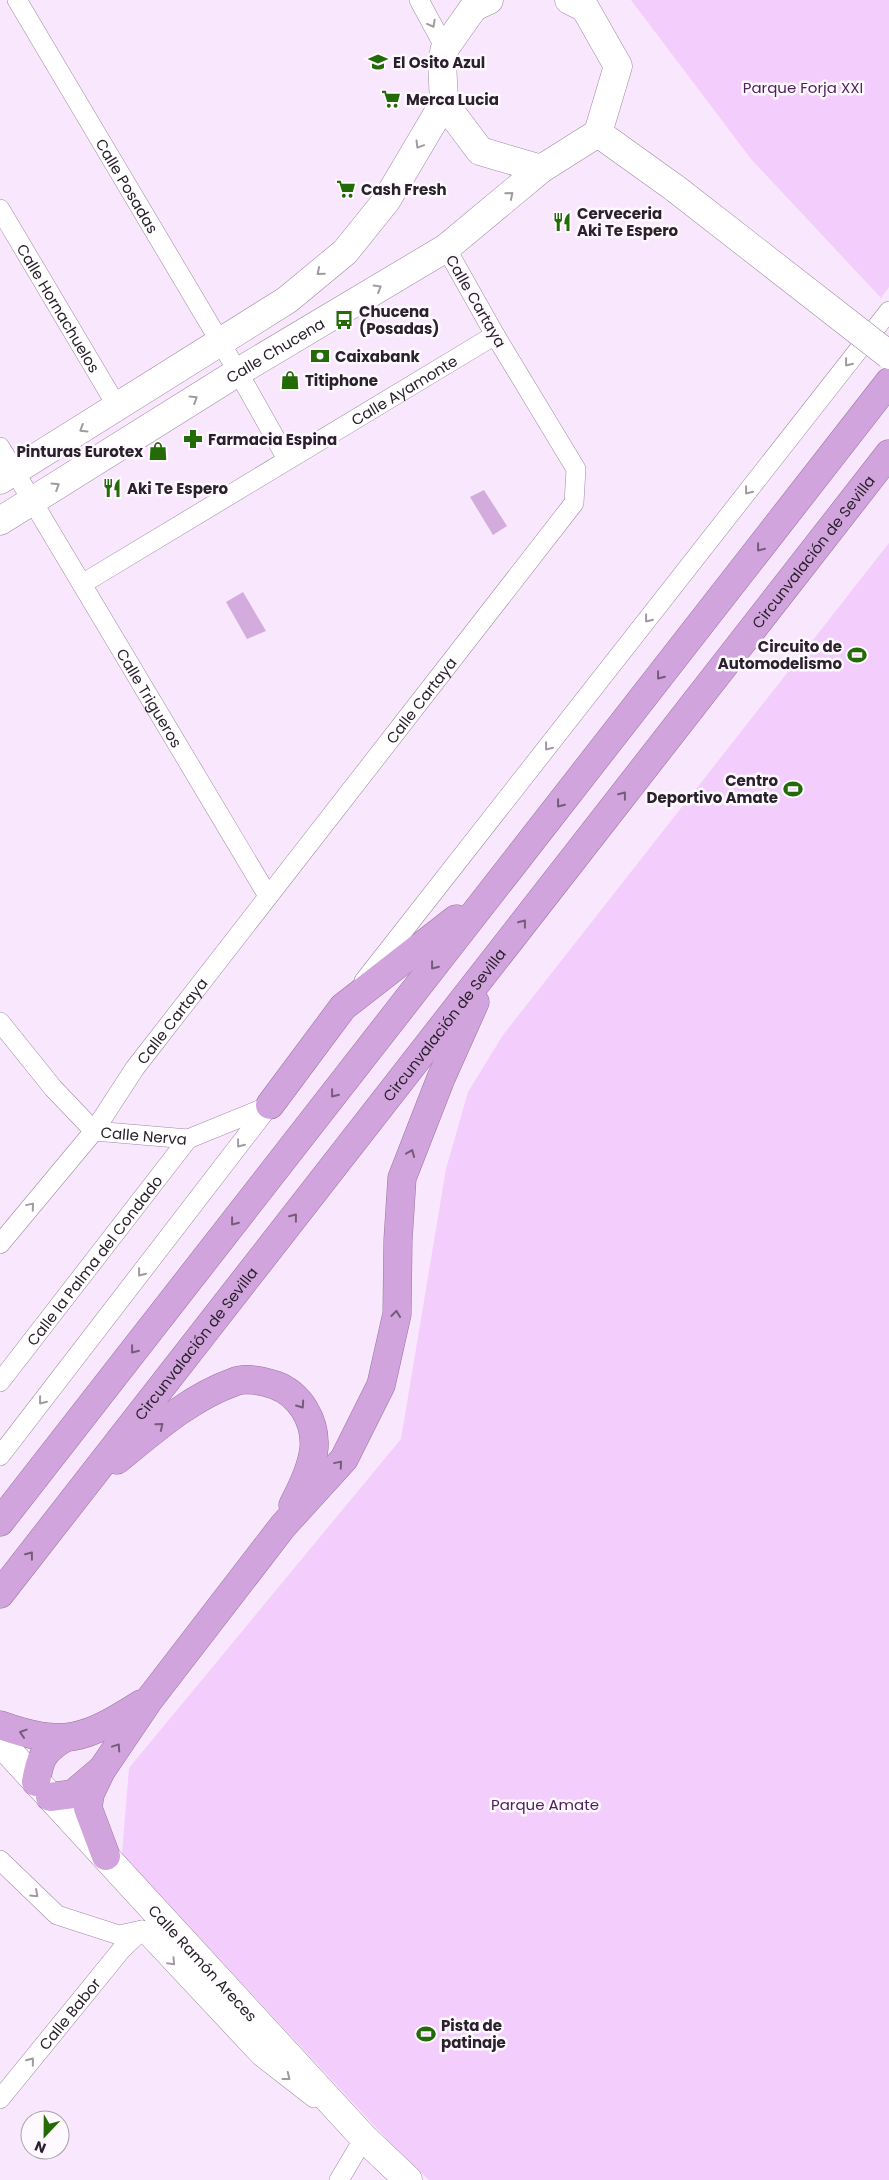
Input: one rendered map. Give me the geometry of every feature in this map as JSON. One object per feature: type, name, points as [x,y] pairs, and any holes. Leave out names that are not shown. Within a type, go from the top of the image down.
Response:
[{"type":"highway","points":[[800,496],[889,354]]},
{"type":"highway","points":[[0,1522],[889,382]]},
{"type":"highway","name":"Circunvalación de Sevilla","points":[[0,1594],[889,454]]},
{"type":"highway","points":[[762,616],[889,482]]},
{"type":"highway","points":[[270,1105],[343,1007],[402,963],[496,886]]},
{"type":"highway","points":[[106,1856],[88,1808],[90,1794],[101,1771],[149,1700],[283,1526],[344,1460],[381,1385],[397,1314],[398,1240],[402,1178],[441,1078],[494,962]]},
{"type":"highway","points":[[81,1490],[181,1409],[236,1381],[263,1381],[287,1390],[303,1405],[312,1434],[314,1448],[305,1482],[283,1526]]},
{"type":"highway","points":[[101,1771],[73,1794],[43,1790],[40,1762],[47,1749],[63,1740],[103,1728],[149,1700]]},
{"type":"highway","points":[[0,1725],[28,1735],[63,1740]]},
{"type":"street","name":"Calle Posadas","points":[[17,0],[221,343],[287,459]]},
{"type":"street","points":[[419,0],[445,48]]},
{"type":"street","points":[[569,0],[585,8],[618,66],[598,133],[676,189],[889,354]]},
{"type":"street","points":[[7,476],[287,300],[345,252],[386,201],[444,103],[442,61],[445,48],[476,2]]},
{"type":"street","points":[[444,103],[480,151],[541,169]]},
{"type":"street","name":"Calle Chucena","points":[[0,521],[238,372],[446,248],[541,169],[598,133]]},
{"type":"street","name":"Calle Hornachuelos","points":[[0,209],[118,408]]},
{"type":"street","name":"Calle Cartaya","points":[[0,1244],[94,1131],[135,1068],[574,504],[576,469],[495,335],[446,248]]},
{"type":"street","points":[[343,1007],[889,311]]},
{"type":"street","name":"Calle Ayamonte","points":[[82,584],[495,335]]},
{"type":"street","name":"Calle Trigueros","points":[[0,447],[7,476],[32,501],[268,896]]},
{"type":"street","name":"Calle Nerva","points":[[3,1031],[94,1131],[188,1139],[270,1105]]},
{"type":"street","points":[[0,1456],[270,1105]]},
{"type":"street","name":"Calle la Palma del Condado","points":[[0,1382],[188,1139]]},
{"type":"street","name":"Calle Ramón Areces","points":[[0,1742],[364,2138],[408,2180]]},
{"type":"street","points":[[0,1860],[57,1915],[119,1935],[142,1930],[260,2056],[364,2138],[338,2180]]},
{"type":"street","name":"Calle Babor","points":[[0,2099],[122,1949],[142,1930]]},
{"type":"green space","name":"Parque Forja XXI","points":[[631,0],[889,0],[889,287],[881,298],[751,159]]},
{"type":"green space","name":"Parque Amate","points":[[889,543],[889,2180],[429,2180],[396,2149],[122,1854],[129,1768],[401,1439],[446,1169],[468,1092],[503,1035]]},
{"type":"shaded area","points":[[484,490],[507,526],[493,535],[470,497]]},
{"type":"shaded area","points":[[243,592],[266,631],[247,639],[226,602]]},
{"type":"place","name":"El Osito Azul","points":[[378,62]]},
{"type":"place","name":"Merca Lucia","points":[[391,99]]},
{"type":"place","name":"Cash Fresh","points":[[346,189]]},
{"type":"place","name":"Cerveceria Aki Te Espero","points":[[562,222]]},
{"type":"place","name":"Chucena (Posadas)","points":[[344,320]]},
{"type":"place","name":"Caixabank","points":[[320,356]]},
{"type":"place","name":"Titiphone","points":[[290,380]]},
{"type":"place","name":"Farmacia Espina","points":[[193,439]]},
{"type":"place","name":"Pinturas Eurotex","points":[[158,451]]},
{"type":"place","name":"Aki Te Espero","points":[[112,488]]},
{"type":"place","name":"Circuito de Automodelismo","points":[[857,655]]},
{"type":"place","name":"Centro Deportivo Amate","points":[[793,789]]},
{"type":"place","name":"Pista de patinaje","points":[[426,2034]]}]
